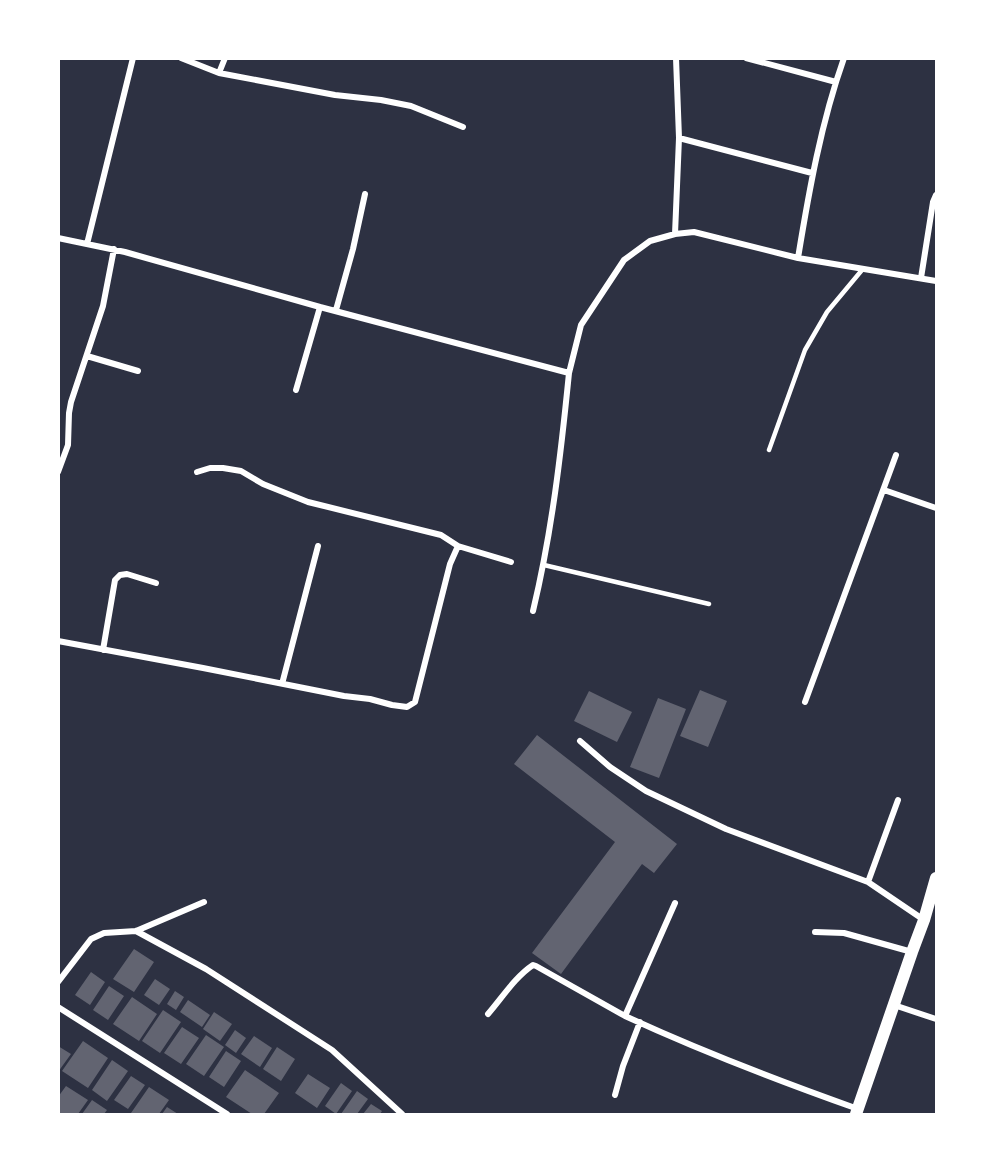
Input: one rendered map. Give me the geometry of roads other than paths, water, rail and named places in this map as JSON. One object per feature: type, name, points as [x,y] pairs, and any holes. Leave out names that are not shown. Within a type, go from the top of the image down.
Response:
[{"type":"main road","points":[[857,1112],[924,920],[936,879]]},
{"type":"street","points":[[87,244],[133,58]]},
{"type":"street","points":[[182,58],[219,73],[411,106],[463,127]]},
{"type":"street","points":[[219,73],[225,58]]},
{"type":"street","points":[[675,234],[680,138],[676,58]]},
{"type":"street","points":[[746,58],[836,82]]},
{"type":"street","points":[[798,258],[812,173],[844,58]]},
{"type":"street","points":[[680,138],[812,173]]},
{"type":"street","points":[[336,310],[365,194]]},
{"type":"street","points":[[921,278],[936,195]]},
{"type":"street","points":[[533,611],[544,565],[560,466],[570,373],[581,325],[624,260],[650,241],[675,234],[694,232],[798,258],[936,281]]},
{"type":"street","points":[[58,238],[114,249],[320,307],[570,373]]},
{"type":"street","points":[[58,472],[68,445],[71,402],[103,306],[114,249]]},
{"type":"street","points":[[296,390],[320,307]]},
{"type":"street","points":[[87,356],[138,371]]},
{"type":"street","points":[[805,702],[896,455]]},
{"type":"street","points":[[197,472],[210,468],[241,471],[263,484],[308,502],[441,536],[458,546],[511,562]]},
{"type":"street","points":[[884,490],[936,508]]},
{"type":"street","points":[[282,684],[318,546]]},
{"type":"street","points":[[58,641],[407,707],[415,702],[450,564],[458,546]]},
{"type":"street","points":[[103,650],[115,580],[120,574],[127,574],[156,583]]},
{"type":"street","points":[[580,741],[610,767],[646,790],[726,829],[868,882],[924,920]]},
{"type":"street","points":[[868,882],[898,800]]},
{"type":"street","points":[[58,982],[91,939],[104,933],[136,931],[204,902]]},
{"type":"street","points":[[625,1016],[675,903]]},
{"type":"street","points":[[136,931],[206,969],[332,1050],[402,1114]]},
{"type":"street","points":[[815,932],[844,933],[912,952]]},
{"type":"street","points":[[488,1014],[522,974],[533,965],[639,1023],[857,1112]]},
{"type":"street","points":[[894,1005],[936,1019]]},
{"type":"street","points":[[58,1007],[227,1114]]},
{"type":"street","points":[[615,1095],[639,1023]]},
{"type":"lane","points":[[769,450],[805,350],[827,312],[862,270]]},
{"type":"lane","points":[[544,565],[709,604]]}]
